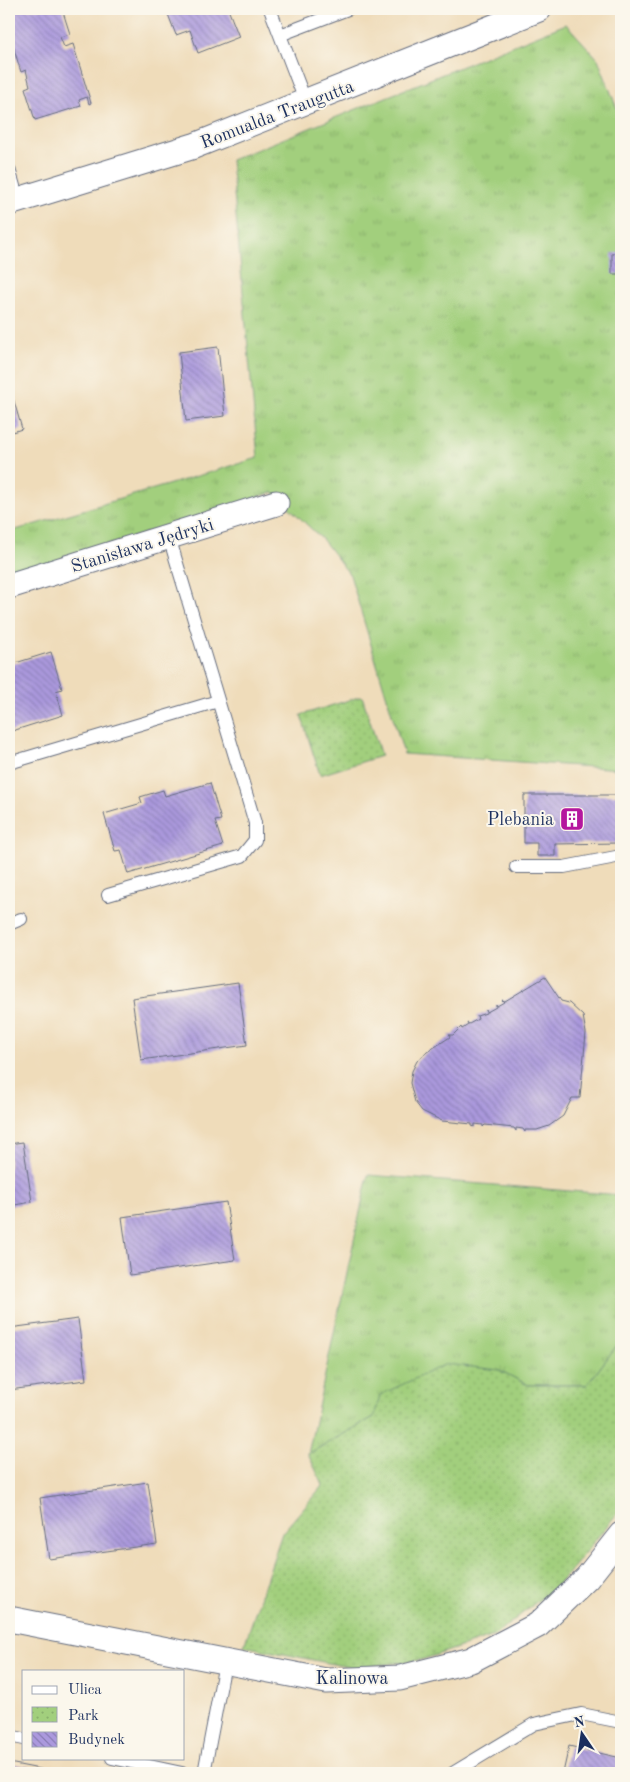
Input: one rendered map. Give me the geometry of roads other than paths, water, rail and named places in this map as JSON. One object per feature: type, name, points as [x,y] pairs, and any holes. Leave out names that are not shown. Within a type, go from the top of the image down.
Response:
[{"type":"street","name":"Romualda Traugutta","points":[[14,202],[194,146],[539,9]]},
{"type":"street","name":"Stanisława Jędryki","points":[[9,586],[276,503]]},
{"type":"street","name":"Kalinowa","points":[[9,1618],[326,1682],[400,1678],[471,1660],[538,1625],[587,1578],[621,1535]]},
{"type":"lane","points":[[270,9],[306,103]]},
{"type":"lane","points":[[280,35],[348,9]]},
{"type":"lane","points":[[9,169],[14,202]]},
{"type":"lane","points":[[108,895],[242,856],[256,840],[255,823],[169,537]]},
{"type":"lane","points":[[9,763],[218,701]]},
{"type":"lane","points":[[516,867],[564,867],[621,856]]},
{"type":"lane","points":[[204,1773],[225,1663]]},
{"type":"lane","points":[[453,1773],[534,1724],[581,1714],[621,1722]]},
{"type":"lane","points":[[9,1736],[22,1739]]},
{"type":"lane","points":[[121,1760],[182,1773]]},
{"type":"place","name":"Plebania","points":[[572,819]]}]
